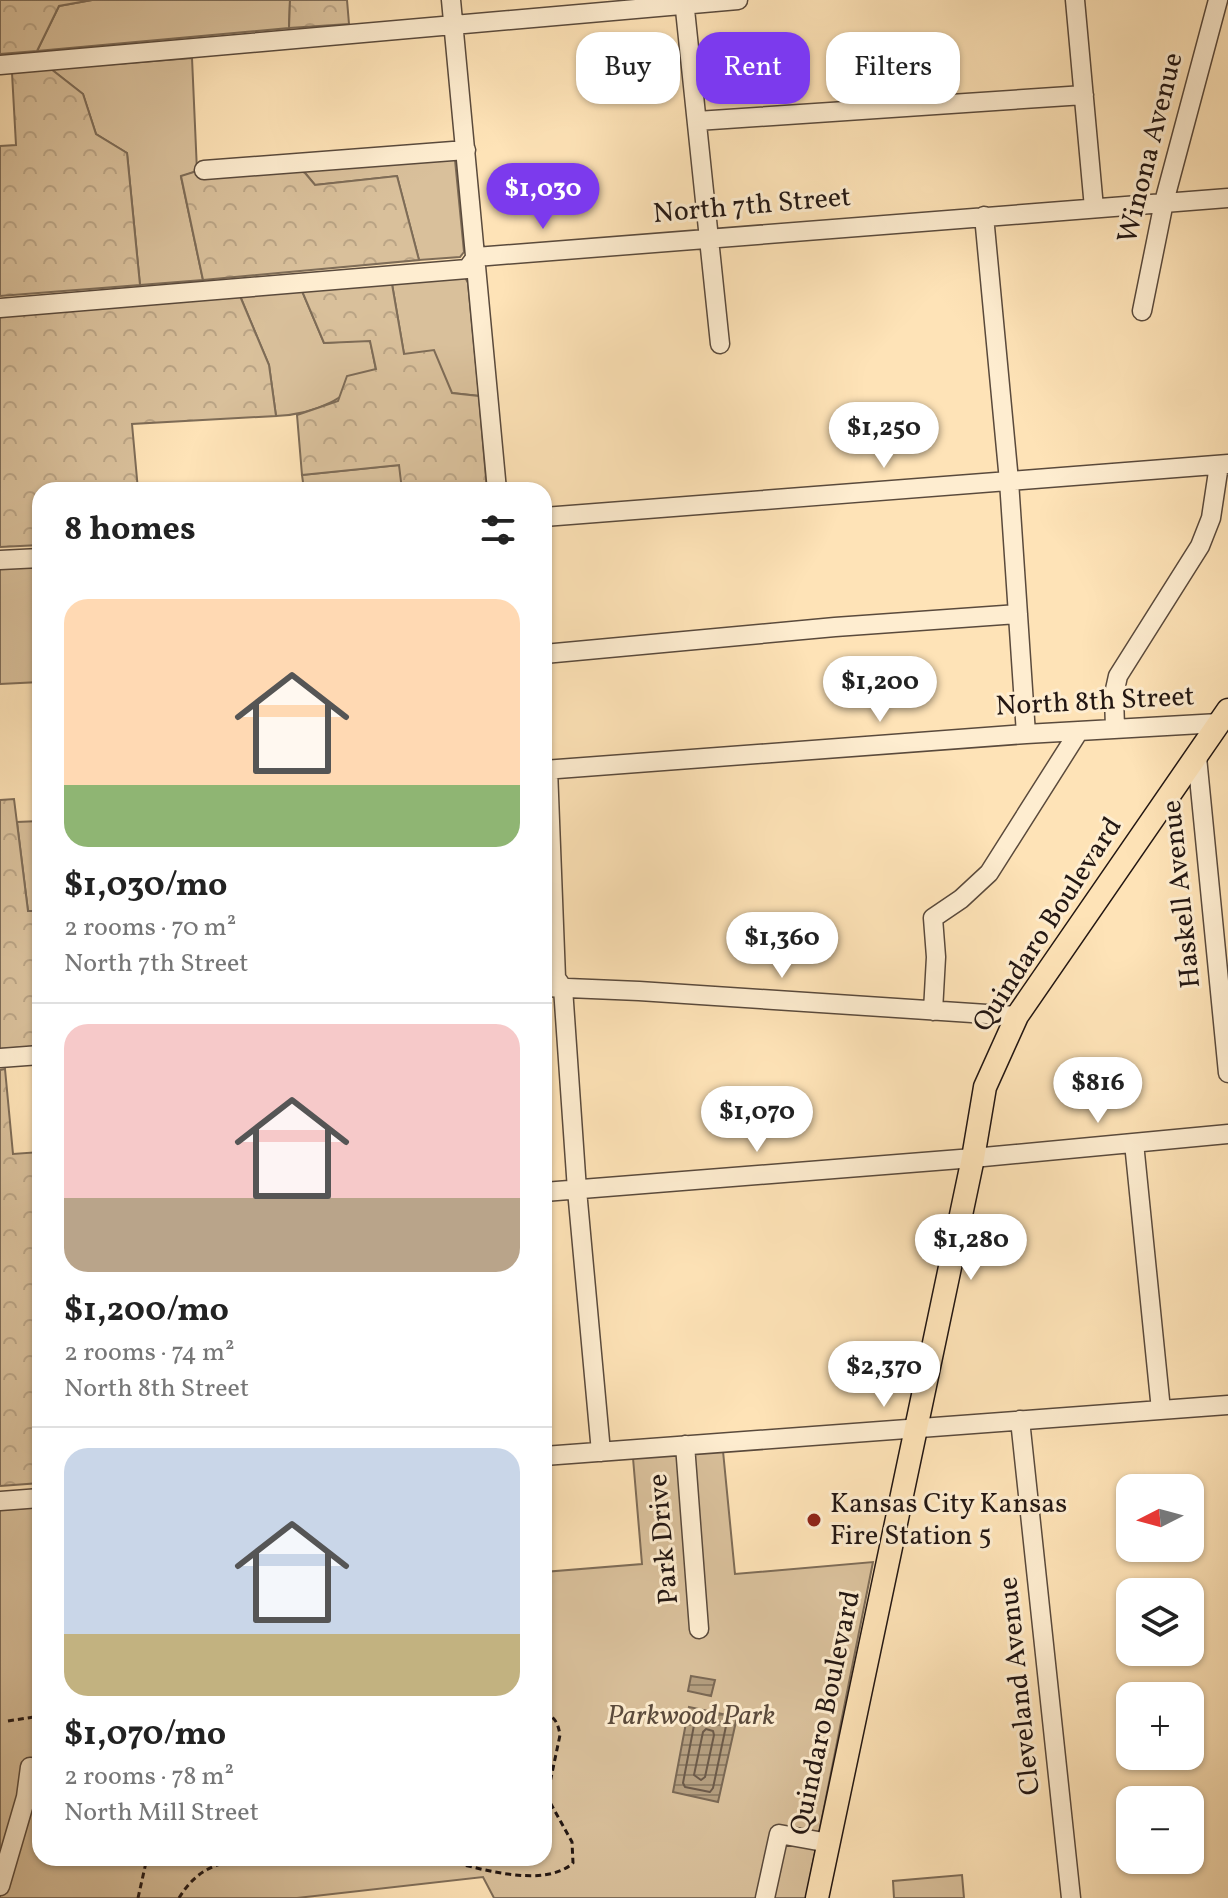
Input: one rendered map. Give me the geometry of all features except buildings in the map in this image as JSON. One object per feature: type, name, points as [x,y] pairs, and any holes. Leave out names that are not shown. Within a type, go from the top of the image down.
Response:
[{"type":"main road","name":"Quindaro Boulevard","points":[[817,1898],[973,1158],[985,1087],[1017,1016],[1224,716]]},
{"type":"street","points":[[451,0],[496,482]]},
{"type":"street","points":[[0,65],[453,27],[684,2],[738,0]]},
{"type":"street","points":[[1075,0],[1094,208]]},
{"type":"street","name":"Winona Avenue","points":[[1142,311],[1164,202],[1218,0]]},
{"type":"street","points":[[684,2],[720,344]]},
{"type":"street","points":[[697,121],[1084,95]]},
{"type":"street","points":[[204,170],[466,150]]},
{"type":"street","name":"North 7th Street","points":[[0,308],[467,269],[476,257],[1228,198]]},
{"type":"street","points":[[984,216],[1009,481],[1026,734]]},
{"type":"street","points":[[552,516],[1224,465],[1211,518],[1200,546],[1118,676],[1114,694],[1115,729]]},
{"type":"street","points":[[0,560],[32,558]]},
{"type":"street","points":[[552,653],[835,627],[1018,614]]},
{"type":"street","name":"North 8th Street","points":[[552,770],[1115,729],[1224,716]]},
{"type":"street","points":[[933,1011],[936,957],[933,918],[961,899],[989,873],[1079,731]]},
{"type":"street","name":"Haskell Avenue","points":[[1197,757],[1219,888],[1228,1073]]},
{"type":"street","points":[[552,895],[556,978],[553,988],[577,1190],[601,1452]]},
{"type":"street","points":[[553,988],[1017,1016]]},
{"type":"street","points":[[0,1058],[32,1056]]},
{"type":"street","points":[[552,1192],[1228,1134]]},
{"type":"street","points":[[1134,1143],[1161,1410]]},
{"type":"street","points":[[552,1455],[1228,1405]]},
{"type":"street","name":"Cleveland Avenue","points":[[1020,1420],[1071,1898]]},
{"type":"street","name":"Park Drive","points":[[685,1445],[699,1629]]},
{"type":"street","points":[[0,1501],[32,1499]]},
{"type":"street","points":[[0,1886],[26,1797],[30,1767]]},
{"type":"street","points":[[765,1898],[779,1834],[829,1843]]},
{"type":"path","points":[[552,1716],[560,1735],[552,1773]]},
{"type":"path","points":[[8,1721],[32,1717]]},
{"type":"path","points":[[476,1866],[541,1876],[564,1871],[573,1863],[572,1842],[552,1806]]},
{"type":"path","points":[[138,1898],[145,1866]]},
{"type":"path","points":[[179,1898],[188,1883],[211,1866]]},
{"type":"green space","points":[[0,0],[92,0],[59,6],[37,51],[0,54]]},
{"type":"green space","points":[[92,0],[290,0],[289,28],[37,51],[59,6]]},
{"type":"green space","points":[[290,0],[347,0],[349,24],[289,28]]},
{"type":"green space","points":[[192,58],[197,171],[181,177],[203,280],[140,285],[127,153],[96,134],[83,94],[51,69]]},
{"type":"green space","points":[[51,69],[83,94],[96,134],[127,153],[140,285],[0,296],[0,146],[16,145],[12,73]]},
{"type":"green space","points":[[446,156],[455,160],[464,252],[460,257],[419,260],[397,176],[315,185],[300,167]]},
{"type":"green space","points":[[300,167],[315,185],[397,176],[419,260],[203,280],[181,176],[197,171]]},
{"type":"green space","points":[[465,277],[479,396],[452,393],[404,354],[392,284]]},
{"type":"green space","points":[[392,284],[404,354],[434,350],[452,393],[479,396],[486,482],[401,482],[399,465],[302,475],[297,415],[338,401],[347,376],[376,369],[370,341],[324,343],[302,291]]},
{"type":"green space","points":[[302,291],[324,343],[370,340],[376,370],[330,403],[306,412],[276,416],[269,365],[240,296]]},
{"type":"green space","points":[[240,296],[269,365],[276,416],[132,424],[137,482],[32,482],[32,545],[0,547],[0,316]]},
{"type":"green space","points":[[400,465],[401,482],[303,482],[302,475]]},
{"type":"green space","points":[[32,568],[32,682],[0,684],[0,569]]},
{"type":"green space","points":[[14,799],[28,911],[32,911],[32,1047],[0,1049],[0,800]]},
{"type":"green space","points":[[32,821],[32,911],[28,911],[17,822]]},
{"type":"green space","points":[[5,1069],[13,1154],[32,1153],[32,1484],[0,1486],[0,1070]]},
{"type":"green space","name":"Parkwood Park","points":[[723,1451],[735,1574],[873,1562],[806,1898],[494,1898],[483,1877],[297,1898],[0,1898],[0,1510],[32,1508],[32,1866],[552,1866],[552,1571],[642,1564],[633,1458]]},
{"type":"green space","points":[[962,1875],[964,1898],[894,1898],[893,1881]]},
{"type":"water","points":[[691,1676],[715,1680],[711,1696],[688,1691]]},
{"type":"water","points":[[689,1707],[737,1717],[718,1802],[673,1792]]},
{"type":"place","name":"Kansas City Kansas Fire Station 5","points":[[814,1520]]}]
